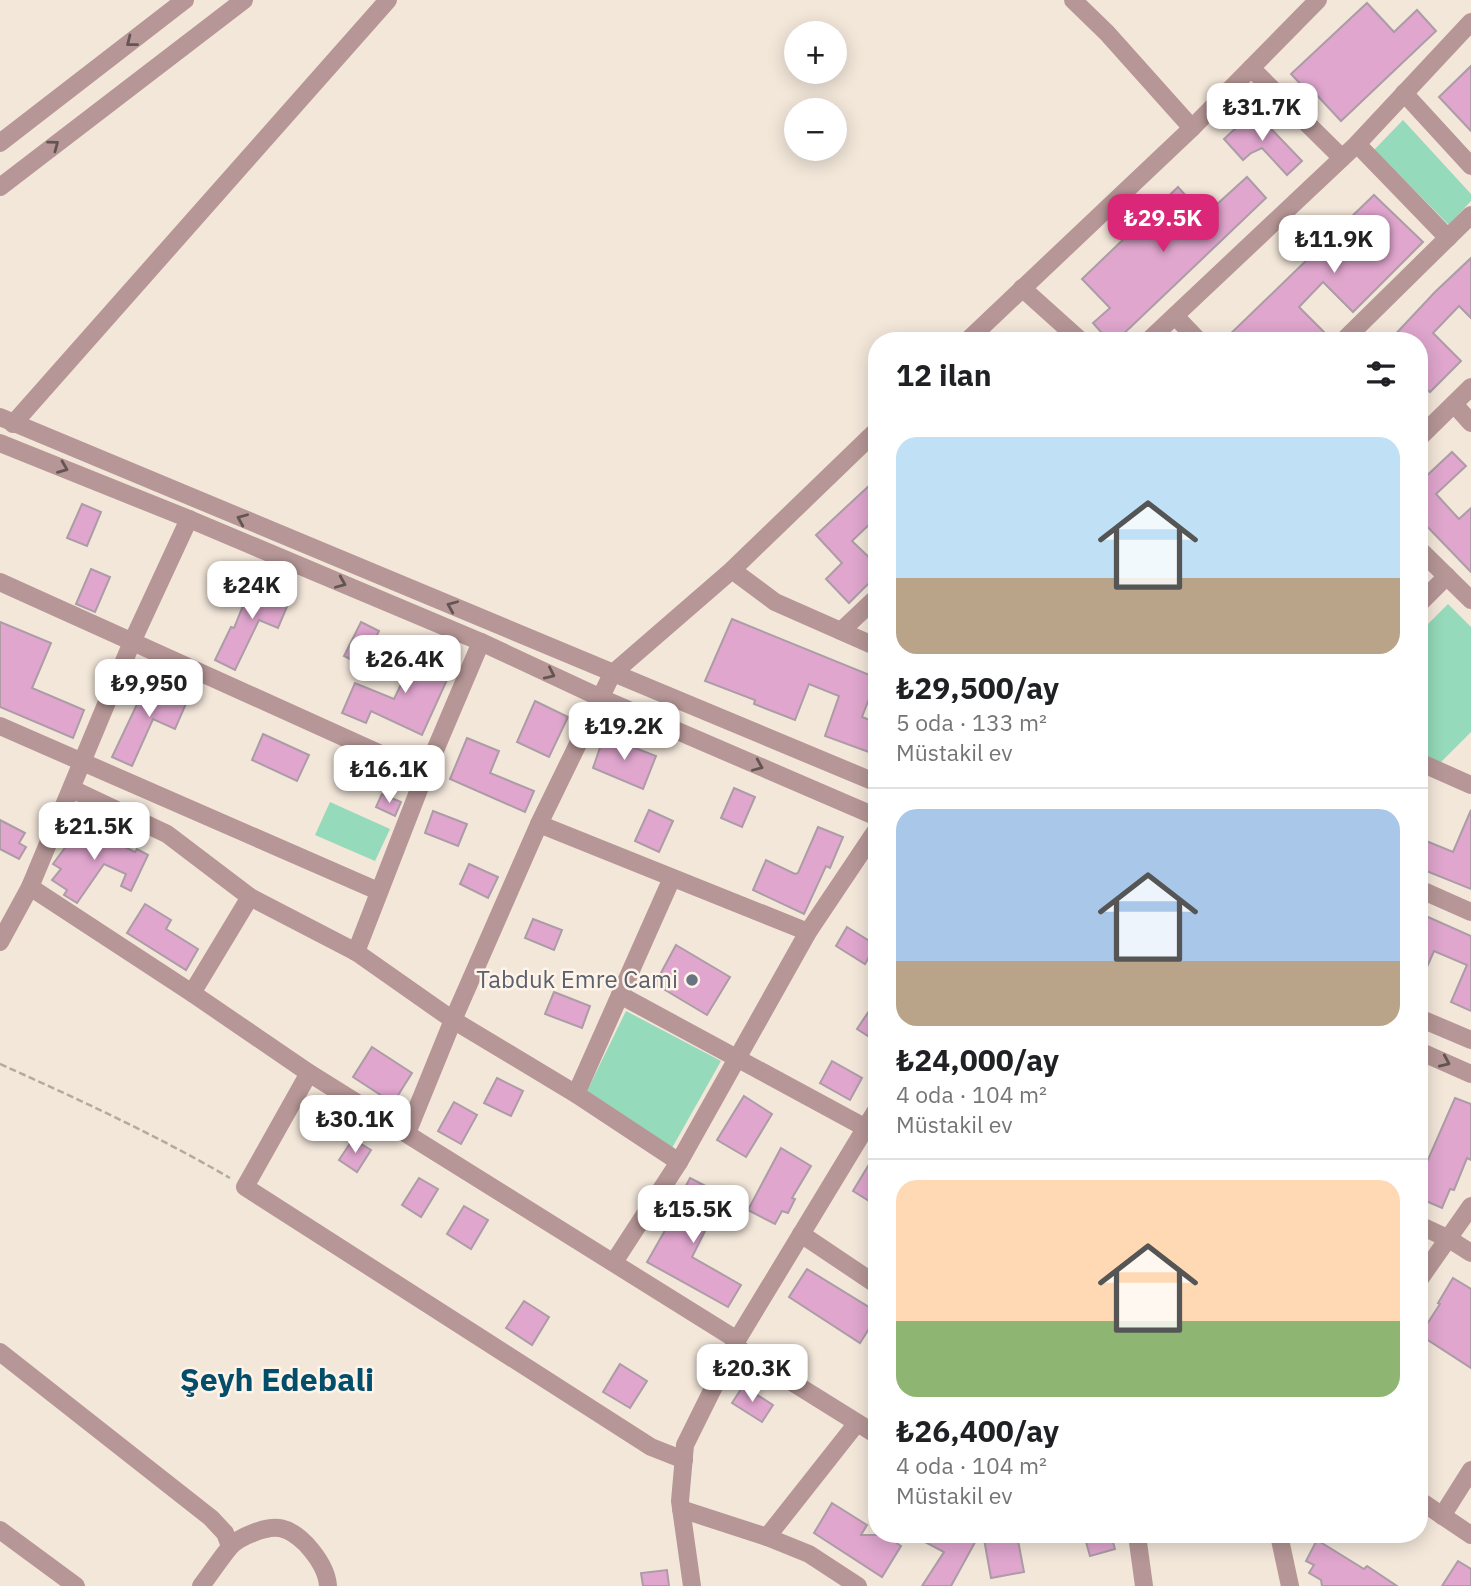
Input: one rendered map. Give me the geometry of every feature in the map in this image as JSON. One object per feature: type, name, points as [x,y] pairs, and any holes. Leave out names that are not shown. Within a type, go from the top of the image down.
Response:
[{"type":"street","points":[[0,143],[185,0]]},
{"type":"street","points":[[0,187],[244,0]]},
{"type":"street","points":[[388,0],[7,420],[868,779]]},
{"type":"street","points":[[1073,0],[1107,33],[1192,128]]},
{"type":"street","points":[[976,332],[1192,128],[1318,0]]},
{"type":"street","points":[[1158,332],[1357,144],[1471,22]]},
{"type":"street","points":[[1251,68],[1342,158]]},
{"type":"street","points":[[1404,93],[1471,166]]},
{"type":"street","points":[[1357,144],[1448,238]]},
{"type":"street","points":[[1352,332],[1471,215]]},
{"type":"street","points":[[1022,288],[1071,332]]},
{"type":"street","points":[[1175,316],[1190,332]]},
{"type":"street","points":[[1428,429],[1471,387]]},
{"type":"street","points":[[1454,404],[1471,423]]},
{"type":"street","points":[[407,1133],[539,824],[612,674],[732,570],[868,439]]},
{"type":"street","points":[[0,443],[481,642],[601,698],[868,813]]},
{"type":"street","points":[[0,942],[30,887],[132,642],[189,519]]},
{"type":"street","points":[[1428,558],[1471,600]]},
{"type":"street","points":[[732,570],[775,602],[868,643]]},
{"type":"street","points":[[1428,595],[1447,576]]},
{"type":"street","points":[[0,582],[425,774]]},
{"type":"street","points":[[841,631],[868,606]]},
{"type":"street","points":[[356,952],[425,774],[481,642]]},
{"type":"street","points":[[0,726],[378,891]]},
{"type":"street","points":[[1428,766],[1471,785]]},
{"type":"street","points":[[72,789],[167,834],[250,897],[356,952],[453,1020],[576,1094],[679,1162]]},
{"type":"street","points":[[539,824],[808,932]]},
{"type":"street","points":[[614,1262],[679,1162],[808,932],[868,842]]},
{"type":"street","points":[[576,1094],[672,878]]},
{"type":"street","points":[[30,887],[309,1073],[614,1262],[868,1429]]},
{"type":"street","points":[[1428,893],[1471,912]]},
{"type":"street","points":[[192,993],[250,897]]},
{"type":"street","points":[[620,995],[868,1129]]},
{"type":"street","points":[[1428,1022],[1471,1040]]},
{"type":"street","points":[[1428,1055],[1471,1074]]},
{"type":"street","points":[[309,1073],[245,1187],[651,1447],[684,1460]]},
{"type":"street","points":[[692,1586],[681,1509],[685,1445],[736,1343],[800,1234],[868,1135]]},
{"type":"street","points":[[1428,1268],[1471,1206]]},
{"type":"street","points":[[1428,1229],[1471,1253]]},
{"type":"street","points":[[800,1234],[868,1279]]},
{"type":"street","points":[[0,1352],[211,1518],[225,1533],[230,1546]]},
{"type":"street","points":[[767,1537],[858,1423]]},
{"type":"street","points":[[1442,1516],[1471,1470]]},
{"type":"street","points":[[1428,1506],[1471,1535]]},
{"type":"street","points":[[681,1509],[767,1537],[808,1554],[858,1586]]},
{"type":"street","points":[[201,1586],[230,1546],[239,1539],[269,1527],[284,1528],[297,1535],[316,1555],[328,1577],[328,1586]]},
{"type":"street","points":[[0,1530],[76,1586]]},
{"type":"street","points":[[1138,1543],[1144,1586]]},
{"type":"street","points":[[1280,1543],[1290,1586]]},
{"type":"path","points":[[0,1064],[176,1147],[245,1187]]},
{"type":"green space","points":[[1403,120],[1471,194],[1471,201],[1449,225],[1374,150]]},
{"type":"green space","points":[[1448,604],[1471,627],[1471,732],[1438,765],[1428,761],[1428,624]]},
{"type":"green space","points":[[330,802],[390,829],[375,861],[315,835]]},
{"type":"green space","points":[[626,1011],[721,1061],[672,1148],[587,1091]]},
{"type":"building","points":[[1367,3],[1394,32],[1417,10],[1436,31],[1341,121],[1313,91],[1310,94],[1291,74]]},
{"type":"building","points":[[1471,66],[1471,131],[1439,97]]},
{"type":"building","points":[[1254,111],[1302,161],[1287,175],[1262,148],[1243,160],[1224,139]]},
{"type":"building","points":[[1247,177],[1266,198],[1125,332],[1101,332],[1093,323],[1110,308],[1082,279],[1178,187],[1204,216]]},
{"type":"building","points":[[1374,195],[1423,242],[1353,312],[1323,282],[1299,307],[1324,332],[1232,332]]},
{"type":"building","points":[[1471,258],[1471,318],[1459,306],[1433,333],[1461,361],[1430,392],[1428,332],[1397,332]]},
{"type":"building","points":[[1452,452],[1466,466],[1436,494],[1459,519],[1471,508],[1471,572],[1428,527],[1428,475]]},
{"type":"building","points":[[868,487],[868,526],[852,541],[868,556],[868,584],[849,603],[826,579],[842,563],[816,535]]},
{"type":"building","points":[[82,504],[101,512],[87,546],[67,538]]},
{"type":"building","points":[[91,569],[110,577],[95,612],[76,604]]},
{"type":"building","points":[[253,581],[291,597],[278,628],[259,620],[235,670],[215,660],[231,627],[234,628]]},
{"type":"building","points":[[732,619],[868,674],[868,701],[862,717],[868,719],[868,752],[825,736],[839,696],[809,684],[795,720],[754,704],[755,700],[705,681]]},
{"type":"building","points":[[0,622],[51,643],[32,688],[84,710],[73,738],[0,707]]},
{"type":"building","points":[[361,622],[379,631],[362,665],[344,656]]},
{"type":"building","points":[[418,649],[448,662],[451,671],[422,735],[371,711],[366,723],[342,713],[355,683],[394,699]]},
{"type":"building","points":[[148,681],[188,699],[175,729],[153,719],[132,766],[112,757]]},
{"type":"building","points":[[535,701],[568,717],[549,757],[517,742]]},
{"type":"building","points":[[263,734],[309,755],[297,781],[252,760]]},
{"type":"building","points":[[604,736],[656,756],[643,789],[593,768]]},
{"type":"building","points":[[467,738],[499,751],[490,773],[534,791],[525,812],[450,779]]},
{"type":"building","points":[[734,788],[755,797],[742,827],[721,818]]},
{"type":"building","points":[[382,794],[401,802],[395,816],[376,807]]},
{"type":"building","points":[[649,810],[673,821],[659,852],[635,841]]},
{"type":"building","points":[[1471,810],[1471,889],[1428,872],[1428,842],[1453,852]]},
{"type":"building","points":[[433,811],[467,824],[458,846],[425,833]]},
{"type":"building","points":[[0,820],[25,833],[19,843],[26,847],[19,859],[0,849]]},
{"type":"building","points":[[74,823],[135,852],[137,849],[148,855],[131,891],[121,886],[126,874],[104,864],[77,903],[64,895],[67,890],[52,880],[61,869],[53,864],[67,845],[64,844]]},
{"type":"building","points":[[818,827],[843,837],[830,868],[826,866],[804,914],[753,890],[766,860],[798,873]]},
{"type":"building","points":[[469,864],[498,877],[488,898],[460,884]]},
{"type":"building","points":[[145,904],[171,920],[166,929],[198,949],[186,970],[127,933]]},
{"type":"building","points":[[1428,917],[1471,936],[1471,1011],[1451,1002],[1467,965],[1434,951],[1428,965]]},
{"type":"building","points":[[533,919],[562,930],[554,950],[525,938]]},
{"type":"building","points":[[847,927],[868,940],[868,959],[865,964],[836,946]]},
{"type":"building","name":"Tabduk Emre Cami","points":[[676,945],[730,977],[707,1015],[655,984]]},
{"type":"building","points":[[554,992],[590,1006],[582,1028],[545,1014]]},
{"type":"building","points":[[868,1012],[868,1036],[857,1029]]},
{"type":"building","points":[[372,1047],[412,1073],[393,1103],[353,1077]]},
{"type":"building","points":[[832,1061],[862,1078],[850,1100],[820,1083]]},
{"type":"building","points":[[497,1078],[523,1091],[511,1116],[484,1103]]},
{"type":"building","points":[[744,1096],[772,1114],[746,1157],[717,1140]]},
{"type":"building","points":[[1455,1098],[1471,1104],[1471,1160],[1467,1158],[1454,1190],[1450,1189],[1442,1208],[1428,1202],[1428,1160]]},
{"type":"building","points":[[454,1102],[477,1115],[461,1144],[438,1131]]},
{"type":"building","points":[[353,1139],[371,1150],[357,1172],[339,1160]]},
{"type":"building","points":[[781,1148],[811,1166],[792,1198],[795,1199],[788,1213],[782,1211],[775,1224],[748,1210]]},
{"type":"building","points":[[868,1166],[868,1200],[853,1191]]},
{"type":"building","points":[[419,1178],[438,1189],[421,1217],[402,1205]]},
{"type":"building","points":[[690,1178],[723,1195],[692,1257],[741,1285],[728,1307],[647,1262],[680,1204],[677,1203]]},
{"type":"building","points":[[464,1206],[488,1220],[471,1249],[447,1234]]},
{"type":"building","points":[[807,1269],[868,1307],[868,1330],[860,1343],[789,1297]]},
{"type":"building","points":[[1453,1278],[1471,1289],[1471,1368],[1428,1340],[1428,1323],[1440,1304],[1438,1303]]},
{"type":"building","points":[[524,1301],[549,1317],[532,1345],[506,1328]]},
{"type":"building","points":[[620,1364],[647,1381],[630,1408],[603,1392]]},
{"type":"building","points":[[743,1386],[773,1405],[762,1422],[732,1403]]},
{"type":"building","points":[[832,1503],[867,1525],[861,1535],[868,1535],[868,1543],[896,1543],[901,1546],[882,1577],[814,1533]]},
{"type":"building","points":[[927,1543],[975,1543],[951,1586],[922,1586],[944,1552]]},
{"type":"building","points":[[985,1543],[1019,1543],[1024,1572],[991,1578]]},
{"type":"building","points":[[1086,1543],[1113,1543],[1115,1549],[1090,1556]]},
{"type":"building","points":[[1315,1543],[1322,1543],[1364,1569],[1367,1566],[1397,1586],[1322,1586],[1321,1580],[1309,1573],[1314,1565],[1306,1561]]},
{"type":"building","points":[[1458,1561],[1471,1569],[1471,1586],[1442,1586]]},
{"type":"building","points":[[667,1570],[669,1586],[643,1586],[641,1573]]},
{"type":"place","name":"Tabduk Emre Cami","points":[[692,980]]},
{"type":"district","name":"Şeyh Edebali","points":[[277,1380]]}]
